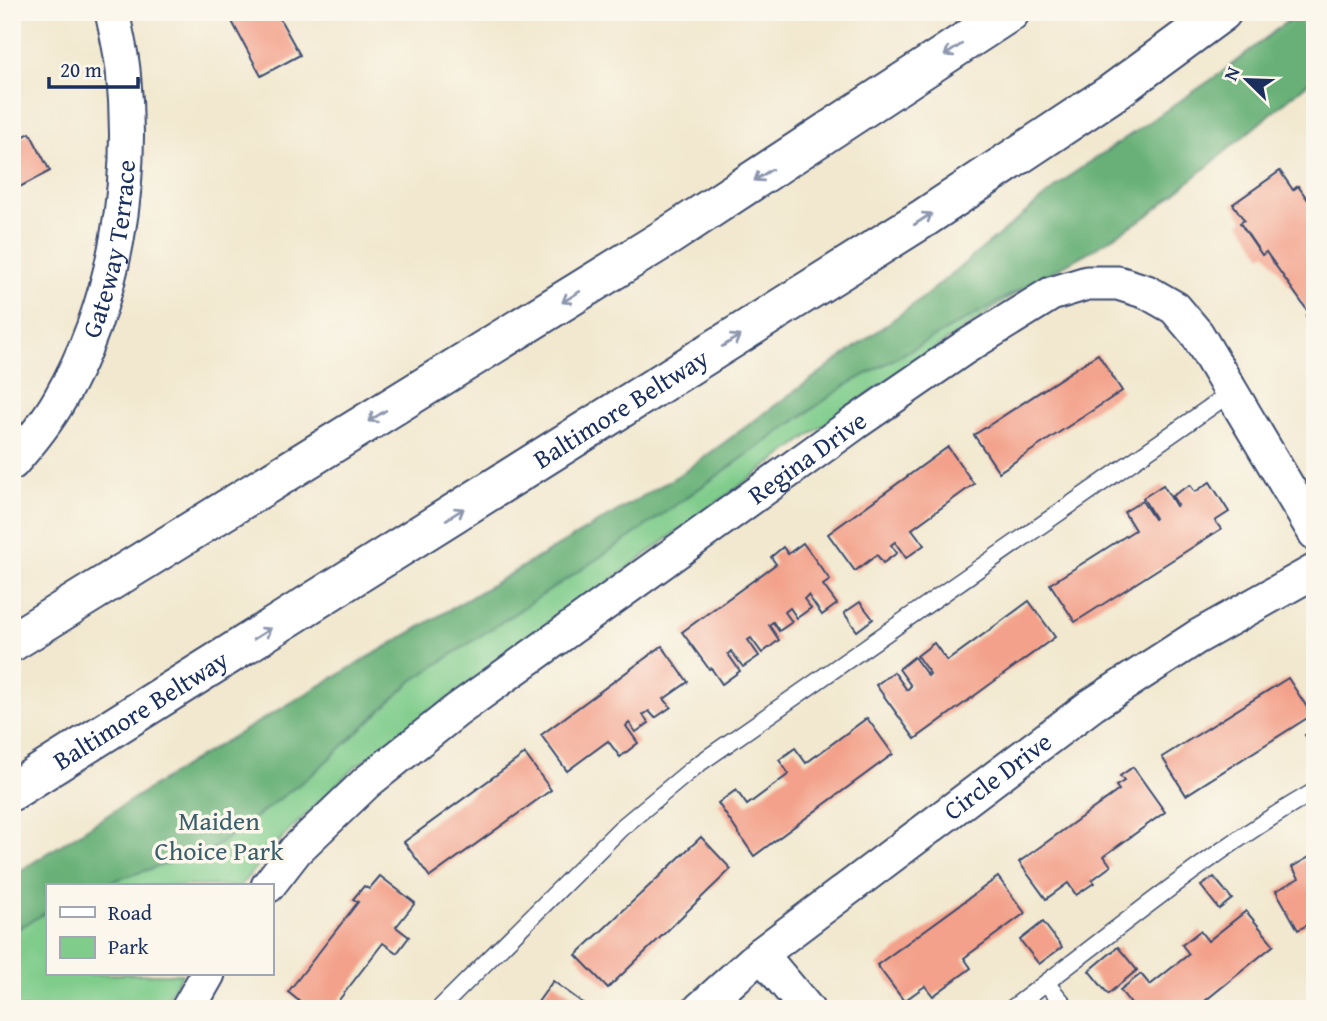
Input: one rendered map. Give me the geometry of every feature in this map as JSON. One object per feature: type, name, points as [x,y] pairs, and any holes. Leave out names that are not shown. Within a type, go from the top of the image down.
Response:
[{"type":"highway","points":[[12,642],[667,237],[1010,12]]},
{"type":"highway","name":"Baltimore Beltway","points":[[14,790],[924,218],[1112,93],[1222,12]]},
{"type":"street","name":"Gateway Terrace","points":[[12,463],[60,400],[87,342],[108,281],[122,199],[125,130],[123,69],[112,12]]},
{"type":"street","name":"Regina Drive","points":[[270,884],[296,850],[367,782],[456,710],[855,423],[964,348],[1051,294],[1087,283],[1118,283],[1147,292],[1175,308],[1197,334],[1315,533]]},
{"type":"street","name":"Circle Drive","points":[[701,1009],[761,954],[1092,705],[1197,637],[1315,571]]},
{"type":"street","points":[[761,954],[807,1009]]},
{"type":"street","points":[[188,1009],[207,976]]},
{"type":"lane","points":[[439,1009],[620,829],[696,765],[1232,392]]},
{"type":"lane","points":[[1012,1009],[1185,876],[1275,814],[1315,791]]},
{"type":"lane","points":[[1046,983],[1068,1009]]},
{"type":"green space","points":[[1299,12],[1315,12],[1315,77],[1149,215],[1092,250],[845,386],[626,540],[412,681],[314,773],[213,849],[103,884],[46,884],[46,913],[12,932],[12,876],[202,755],[684,472],[924,297],[1071,175],[1221,73]]},
{"type":"green space","name":"Maiden Choice Park","points":[[1107,213],[1033,282],[837,415],[355,767],[283,837],[242,884],[53,884]]},
{"type":"green space","points":[[46,889],[46,976],[181,976],[161,1009],[12,1009],[12,911]]},
{"type":"building","points":[[227,12],[276,12],[300,55],[261,76]]},
{"type":"building","points":[[30,133],[50,171],[12,191],[12,142]]},
{"type":"building","points":[[1280,171],[1293,190],[1298,186],[1315,210],[1315,329],[1306,316],[1309,313],[1266,252],[1262,255],[1240,223],[1244,220],[1233,204]]},
{"type":"building","points":[[1098,354],[1122,391],[999,472],[974,435]]},
{"type":"building","points":[[948,447],[974,484],[912,529],[924,545],[906,558],[895,542],[891,545],[897,553],[883,563],[877,555],[855,571],[828,534]]},
{"type":"building","points":[[1210,482],[1229,512],[1215,521],[1221,529],[1075,622],[1050,584],[1135,530],[1124,512],[1142,501],[1154,519],[1143,498],[1163,485],[1176,506],[1178,505],[1172,496],[1190,485],[1195,492]]},
{"type":"building","points":[[803,543],[830,580],[823,585],[837,604],[822,615],[808,595],[804,599],[811,608],[797,618],[790,608],[785,612],[792,622],[779,631],[773,622],[769,625],[779,640],[762,653],[751,638],[748,640],[759,656],[743,667],[731,651],[728,654],[740,671],[722,684],[682,632],[776,564],[771,557],[783,547],[788,554]]},
{"type":"building","points":[[1029,601],[1055,637],[915,739],[876,685],[894,672],[907,690],[911,686],[899,669],[914,657],[928,676],[930,674],[917,656],[934,643],[947,661]]},
{"type":"building","points":[[860,602],[873,619],[857,631],[844,613]]},
{"type":"building","points":[[662,646],[688,682],[664,699],[671,707],[655,718],[649,711],[643,715],[649,723],[636,732],[629,723],[626,726],[638,743],[620,757],[608,741],[567,771],[541,735]]},
{"type":"building","points":[[1288,678],[1312,715],[1186,795],[1162,757]]},
{"type":"building","points":[[867,718],[893,754],[754,856],[718,803],[736,790],[747,805],[789,774],[779,760],[795,748],[806,763]]},
{"type":"building","points":[[1315,728],[1315,750],[1305,735]]},
{"type":"building","points":[[525,754],[551,790],[430,877],[404,842]]},
{"type":"building","points":[[1133,767],[1165,812],[1104,856],[1111,866],[1092,880],[1094,883],[1076,895],[1068,883],[1046,899],[1019,862],[1119,790],[1116,786],[1124,781],[1120,776]]},
{"type":"building","points":[[701,837],[731,869],[608,988],[576,955]]},
{"type":"building","points":[[1311,856],[1315,862],[1315,921],[1298,930],[1276,891],[1299,878],[1292,867]]},
{"type":"building","points":[[380,876],[415,903],[396,927],[409,937],[397,953],[383,943],[332,1009],[309,1009],[288,992],[358,902],[353,899],[364,886],[369,889]]},
{"type":"building","points":[[998,877],[1025,913],[964,958],[971,968],[933,996],[925,986],[904,1001],[877,965]]},
{"type":"building","points":[[1214,877],[1232,899],[1219,909],[1201,886]]},
{"type":"building","points":[[1246,911],[1274,945],[1195,1009],[1135,1009],[1120,990],[1141,974],[1150,985],[1189,954],[1182,945],[1200,931],[1208,941]]},
{"type":"building","points":[[1043,922],[1062,947],[1039,964],[1020,940]]},
{"type":"building","points":[[1118,947],[1137,970],[1108,994],[1089,971]]},
{"type":"building","points":[[553,981],[591,1009],[533,1009]]}]
